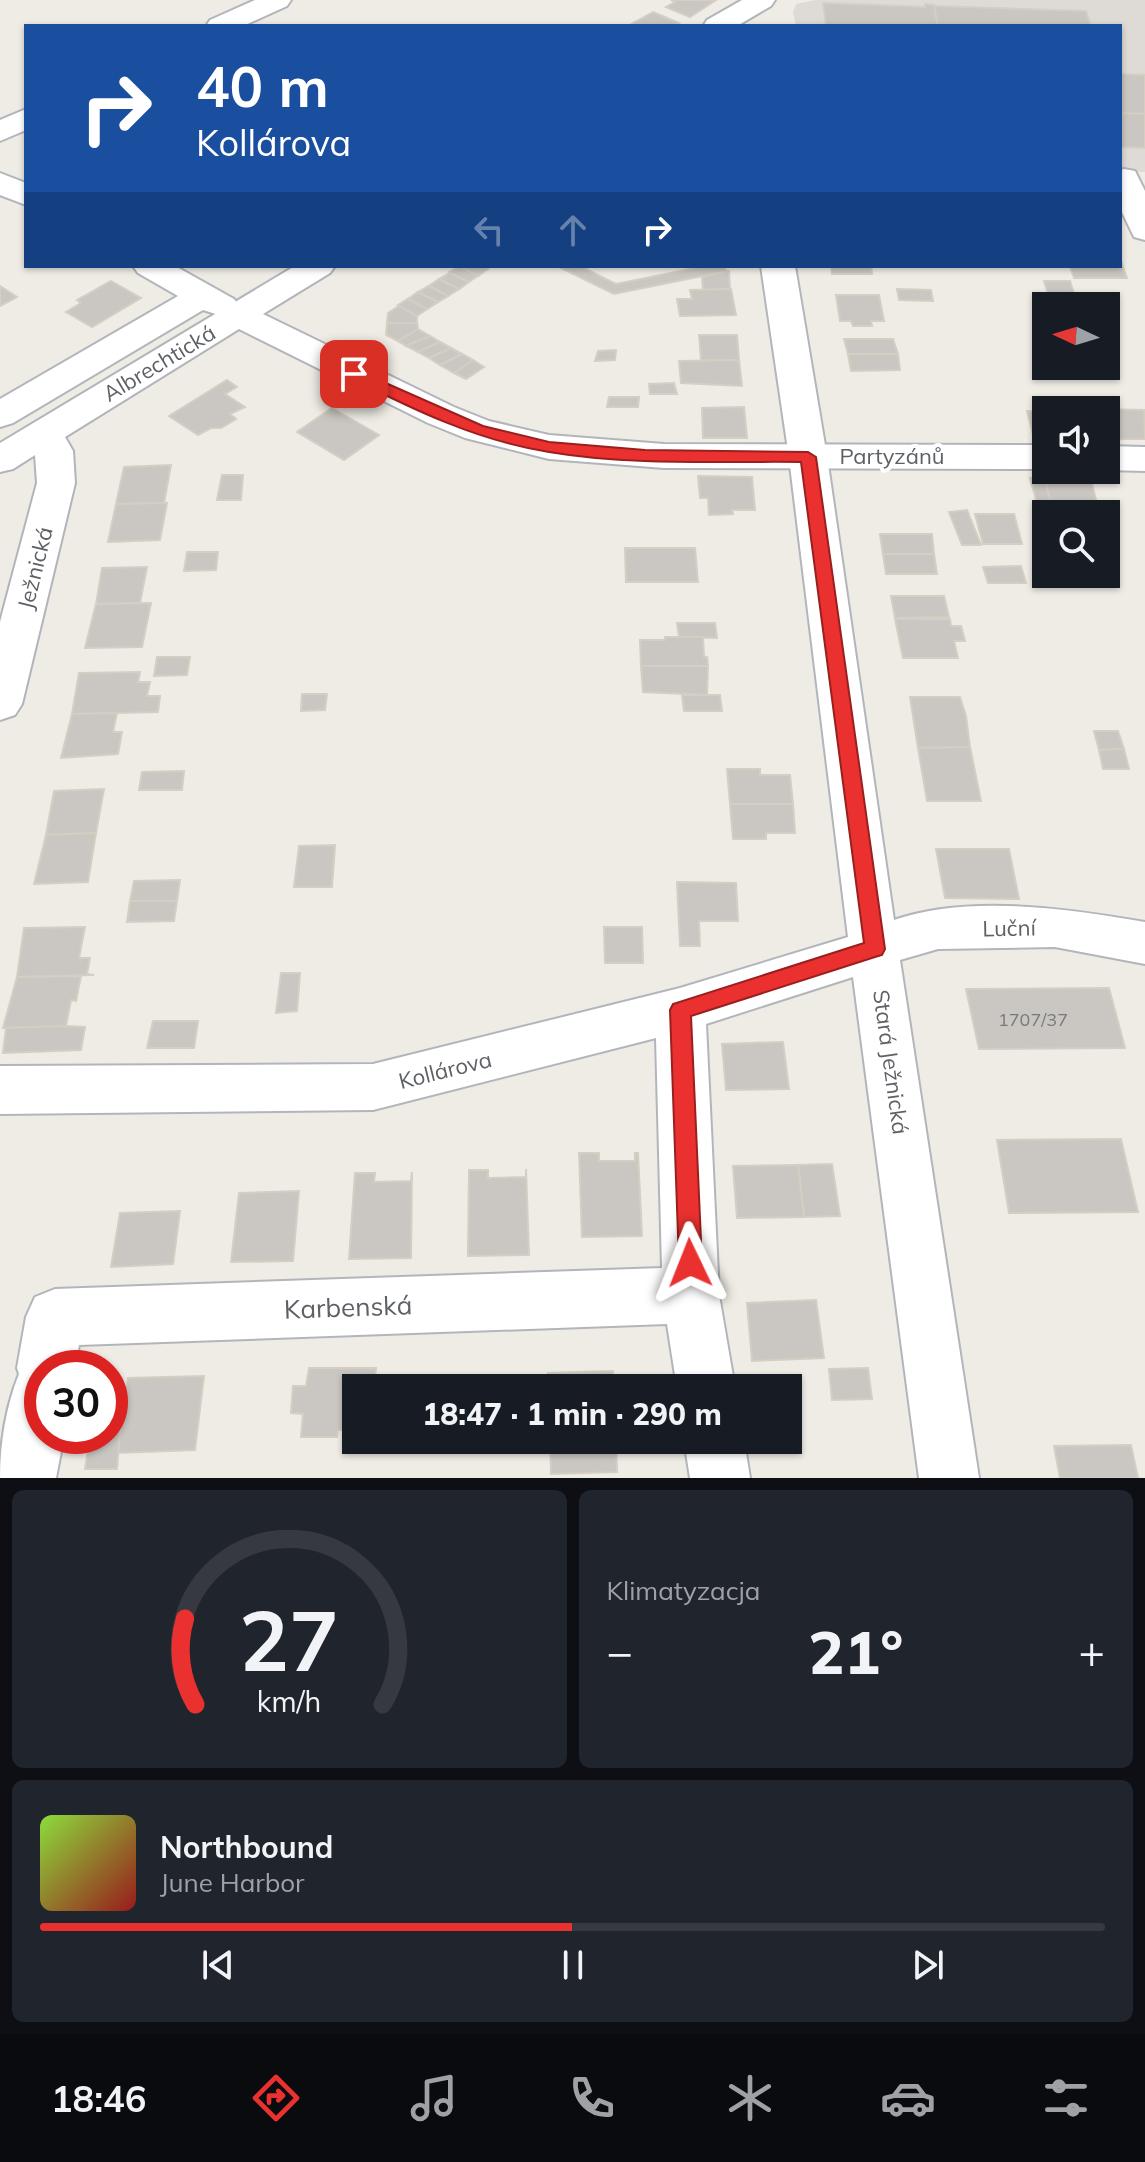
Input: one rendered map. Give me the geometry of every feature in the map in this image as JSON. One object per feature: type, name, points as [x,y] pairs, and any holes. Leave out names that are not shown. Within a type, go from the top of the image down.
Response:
[{"type":"street","points":[[224,24],[277,0]]},
{"type":"street","points":[[723,24],[761,0]]},
{"type":"street","points":[[0,132],[24,119]]},
{"type":"street","points":[[1130,178],[1145,230]]},
{"type":"street","points":[[0,182],[24,195]]},
{"type":"street","name":"Partyzánů","points":[[153,268],[407,401],[478,430],[514,440],[611,453],[1032,457]]},
{"type":"street","name":"Albrechtická","points":[[0,460],[315,268]]},
{"type":"street","name":"Stará Ježnická","points":[[778,268],[808,457],[949,1478]]},
{"type":"street","points":[[0,415],[202,296]]},
{"type":"street","name":"Ježnická","points":[[0,704],[56,483],[54,451],[44,433]]},
{"type":"street","points":[[1120,458],[1145,459]]},
{"type":"street","name":"Luční","points":[[875,949],[912,934],[938,929],[983,928],[1055,927],[1145,943]]},
{"type":"street","name":"Kollárova","points":[[0,1090],[373,1087],[680,1010],[875,949]]},
{"type":"street","points":[[680,1010],[691,1295],[704,1374]]},
{"type":"street","name":"Karbenská","points":[[49,1350],[55,1317],[691,1295]]},
{"type":"street","points":[[26,1478],[30,1454]]},
{"type":"street","points":[[716,1454],[720,1478]]},
{"type":"shaded area","points":[[815,0],[1145,0],[1145,172],[1122,172],[1122,24],[796,24],[793,12],[796,4]]},
{"type":"building","points":[[671,0],[716,0],[690,17],[666,7],[675,2]]},
{"type":"building","points":[[823,3],[934,5],[938,24],[826,24]]},
{"type":"building","points":[[934,6],[1086,11],[1090,24],[938,24]]},
{"type":"building","points":[[653,12],[679,23],[677,24],[632,24]]},
{"type":"building","points":[[1122,74],[1145,75],[1145,114],[1122,113]]},
{"type":"building","points":[[1122,113],[1145,114],[1145,148],[1122,147]]},
{"type":"building","points":[[1122,264],[1127,278],[1074,278],[1071,268],[1122,268]]},
{"type":"building","points":[[464,268],[478,276],[468,282],[449,272]]},
{"type":"building","points":[[464,268],[488,269],[478,276]]},
{"type":"building","points":[[561,268],[584,268],[616,284],[695,268],[725,268],[727,271],[614,294]]},
{"type":"building","points":[[831,268],[871,268],[872,274],[832,274]]},
{"type":"building","points":[[729,271],[730,289],[703,290],[702,277]]},
{"type":"building","points":[[450,273],[469,282],[459,289],[439,279]]},
{"type":"building","points":[[439,279],[459,289],[448,296],[429,286]]},
{"type":"building","points":[[111,281],[141,298],[92,327],[66,312],[81,303],[77,300]]},
{"type":"building","points":[[1044,281],[1070,281],[1073,292],[1047,292]]},
{"type":"building","points":[[0,286],[17,297],[0,306]]},
{"type":"building","points":[[429,286],[448,296],[438,302],[418,292]]},
{"type":"building","points":[[731,289],[736,315],[680,316],[677,299],[692,299],[690,290]]},
{"type":"building","points":[[897,289],[931,290],[933,301],[899,300]]},
{"type":"building","points":[[418,292],[438,302],[427,309],[408,299]]},
{"type":"building","points":[[836,295],[879,295],[884,321],[871,321],[872,326],[853,326],[851,321],[840,321]]},
{"type":"building","points":[[408,299],[427,309],[417,316],[398,305]]},
{"type":"building","points":[[399,306],[417,316],[417,323],[387,323],[388,313]]},
{"type":"building","points":[[387,323],[417,323],[418,329],[398,341],[386,335]]},
{"type":"building","points":[[418,329],[430,336],[406,346],[398,341]]},
{"type":"building","points":[[699,335],[737,335],[739,360],[701,360]]},
{"type":"building","points":[[430,336],[440,342],[418,352],[406,346]]},
{"type":"building","points":[[844,339],[893,339],[898,354],[848,354]]},
{"type":"building","points":[[440,342],[451,348],[429,358],[418,352]]},
{"type":"building","points":[[451,348],[462,354],[440,365],[429,358]]},
{"type":"building","points":[[616,350],[615,360],[595,361],[598,351]]},
{"type":"building","points":[[462,354],[473,360],[454,373],[440,365]]},
{"type":"building","points":[[848,354],[898,354],[900,370],[851,371]]},
{"type":"building","points":[[473,360],[484,367],[466,379],[454,373]]},
{"type":"building","points":[[739,360],[742,386],[681,383],[679,361]]},
{"type":"building","points":[[227,380],[237,387],[225,394],[245,407],[230,414],[236,419],[221,428],[211,428],[198,435],[169,416]]},
{"type":"building","points":[[674,383],[677,394],[650,394],[649,384]]},
{"type":"building","points":[[609,397],[639,397],[638,407],[607,407]]},
{"type":"building","points":[[744,407],[747,438],[703,438],[702,408]]},
{"type":"building","points":[[332,408],[379,435],[344,460],[297,432]]},
{"type":"building","points":[[1120,409],[1144,410],[1145,439],[1120,439]]},
{"type":"building","points":[[1027,411],[1032,411],[1032,430]]},
{"type":"building","points":[[171,465],[164,503],[116,504],[124,467]]},
{"type":"building","points":[[222,475],[243,475],[241,500],[217,500]]},
{"type":"building","points":[[698,476],[752,477],[755,510],[732,510],[733,514],[709,515],[708,498],[700,498]]},
{"type":"building","points":[[1030,478],[1032,484],[1046,484],[1050,500],[1036,500]]},
{"type":"building","points":[[1046,484],[1092,484],[1096,500],[1050,500]]},
{"type":"building","points":[[167,503],[160,540],[108,542],[116,504]]},
{"type":"building","points":[[967,510],[981,545],[962,545],[949,512]]},
{"type":"building","points":[[975,514],[1014,514],[1022,544],[983,544]]},
{"type":"building","points":[[880,534],[932,534],[934,554],[883,554]]},
{"type":"building","points":[[625,548],[695,548],[698,582],[626,582]]},
{"type":"building","points":[[187,552],[218,552],[216,570],[184,571]]},
{"type":"building","points":[[883,554],[934,554],[937,574],[886,574]]},
{"type":"building","points":[[1021,566],[1026,583],[988,583],[983,567]]},
{"type":"building","points":[[147,567],[140,603],[96,604],[102,568]]},
{"type":"building","points":[[891,596],[944,596],[949,617],[895,618]]},
{"type":"building","points":[[151,603],[142,647],[85,648],[96,604]]},
{"type":"building","points":[[895,619],[950,619],[951,626],[961,626],[965,641],[954,641],[958,658],[903,658]]},
{"type":"building","points":[[677,623],[715,623],[717,638],[679,637]]},
{"type":"building","points":[[665,637],[703,637],[704,657],[707,657],[708,666],[641,666],[640,640],[665,640]]},
{"type":"building","points":[[157,657],[190,657],[187,675],[154,676]]},
{"type":"building","points":[[641,666],[708,666],[707,695],[643,692]]},
{"type":"building","points":[[140,672],[138,682],[150,682],[147,696],[160,696],[158,712],[72,714],[79,673]]},
{"type":"building","points":[[302,694],[327,694],[325,710],[301,711]]},
{"type":"building","points":[[682,695],[720,695],[722,711],[684,711]]},
{"type":"building","points":[[910,697],[960,697],[970,747],[918,748]]},
{"type":"building","points":[[117,713],[113,732],[122,732],[118,754],[61,758],[72,714]]},
{"type":"building","points":[[1094,731],[1118,731],[1124,749],[1099,750]]},
{"type":"building","points":[[970,747],[981,801],[927,801],[918,748]]},
{"type":"building","points":[[1124,749],[1129,769],[1103,769],[1099,750]]},
{"type":"building","points":[[727,769],[760,769],[760,775],[790,775],[793,804],[730,804]]},
{"type":"building","points":[[184,771],[182,790],[139,790],[142,772]]},
{"type":"building","points":[[104,789],[96,833],[46,835],[54,791]]},
{"type":"building","points":[[730,804],[793,804],[795,833],[766,833],[766,839],[733,839]]},
{"type":"building","points":[[96,833],[88,882],[34,884],[46,835]]},
{"type":"building","points":[[335,845],[332,887],[294,887],[299,846]]},
{"type":"building","points":[[936,849],[1009,849],[1019,899],[945,898]]},
{"type":"building","points":[[180,880],[177,901],[130,901],[134,881]]},
{"type":"building","points":[[677,882],[736,883],[738,921],[699,921],[700,946],[680,946]]},
{"type":"building","points":[[130,901],[177,901],[174,921],[127,922]]},
{"type":"building","points":[[85,927],[79,958],[90,958],[87,974],[94,975],[17,977],[24,928]]},
{"type":"building","points":[[604,927],[642,927],[643,963],[605,963]]},
{"type":"building","points":[[281,973],[300,973],[297,1011],[276,1013]]},
{"type":"building","points":[[81,976],[76,1001],[71,1000],[66,1026],[3,1028],[17,977]]},
{"type":"building","points":[[1109,988],[1125,1048],[979,1049],[966,989]]},
{"type":"building","points":[[153,1021],[198,1021],[194,1048],[147,1048]]},
{"type":"building","points":[[85,1027],[81,1050],[3,1053],[6,1028]]},
{"type":"building","points":[[783,1042],[789,1089],[726,1090],[722,1044]]},
{"type":"building","points":[[1121,1139],[1138,1212],[1009,1213],[997,1140]]},
{"type":"building","points":[[579,1153],[599,1153],[599,1161],[635,1161],[635,1153],[638,1153],[642,1236],[582,1237]]},
{"type":"building","points":[[832,1164],[840,1216],[804,1217],[798,1165]]},
{"type":"building","points":[[798,1165],[804,1217],[737,1218],[733,1166]]},
{"type":"building","points":[[526,1169],[529,1255],[468,1256],[469,1170],[488,1170],[488,1178],[526,1177]]},
{"type":"building","points":[[412,1172],[411,1258],[349,1259],[355,1173],[375,1173],[374,1182],[411,1181]]},
{"type":"building","points":[[299,1191],[293,1261],[231,1262],[239,1193]]},
{"type":"building","points":[[180,1211],[173,1264],[111,1267],[120,1213]]},
{"type":"building","points":[[816,1300],[824,1358],[752,1361],[747,1303]]},
{"type":"building","points":[[309,1368],[376,1368],[375,1374],[342,1374],[342,1430],[338,1430],[337,1437],[301,1437],[303,1414],[291,1413],[293,1386],[306,1386]]},
{"type":"building","points":[[868,1368],[872,1399],[832,1400],[829,1369]]},
{"type":"building","points":[[613,1371],[613,1374],[548,1374]]},
{"type":"building","points":[[204,1376],[195,1450],[128,1453],[128,1378]]},
{"type":"building","points":[[1131,1445],[1138,1478],[1060,1478],[1054,1446]]},
{"type":"building","points":[[87,1454],[118,1454],[117,1469],[85,1469]]},
{"type":"building","points":[[550,1454],[616,1454],[617,1472],[551,1474]]},
{"type":"route","points":[[354,374],[407,401],[478,430],[549,447],[645,455],[808,457],[875,949],[680,1010],[690,1263]]}]
